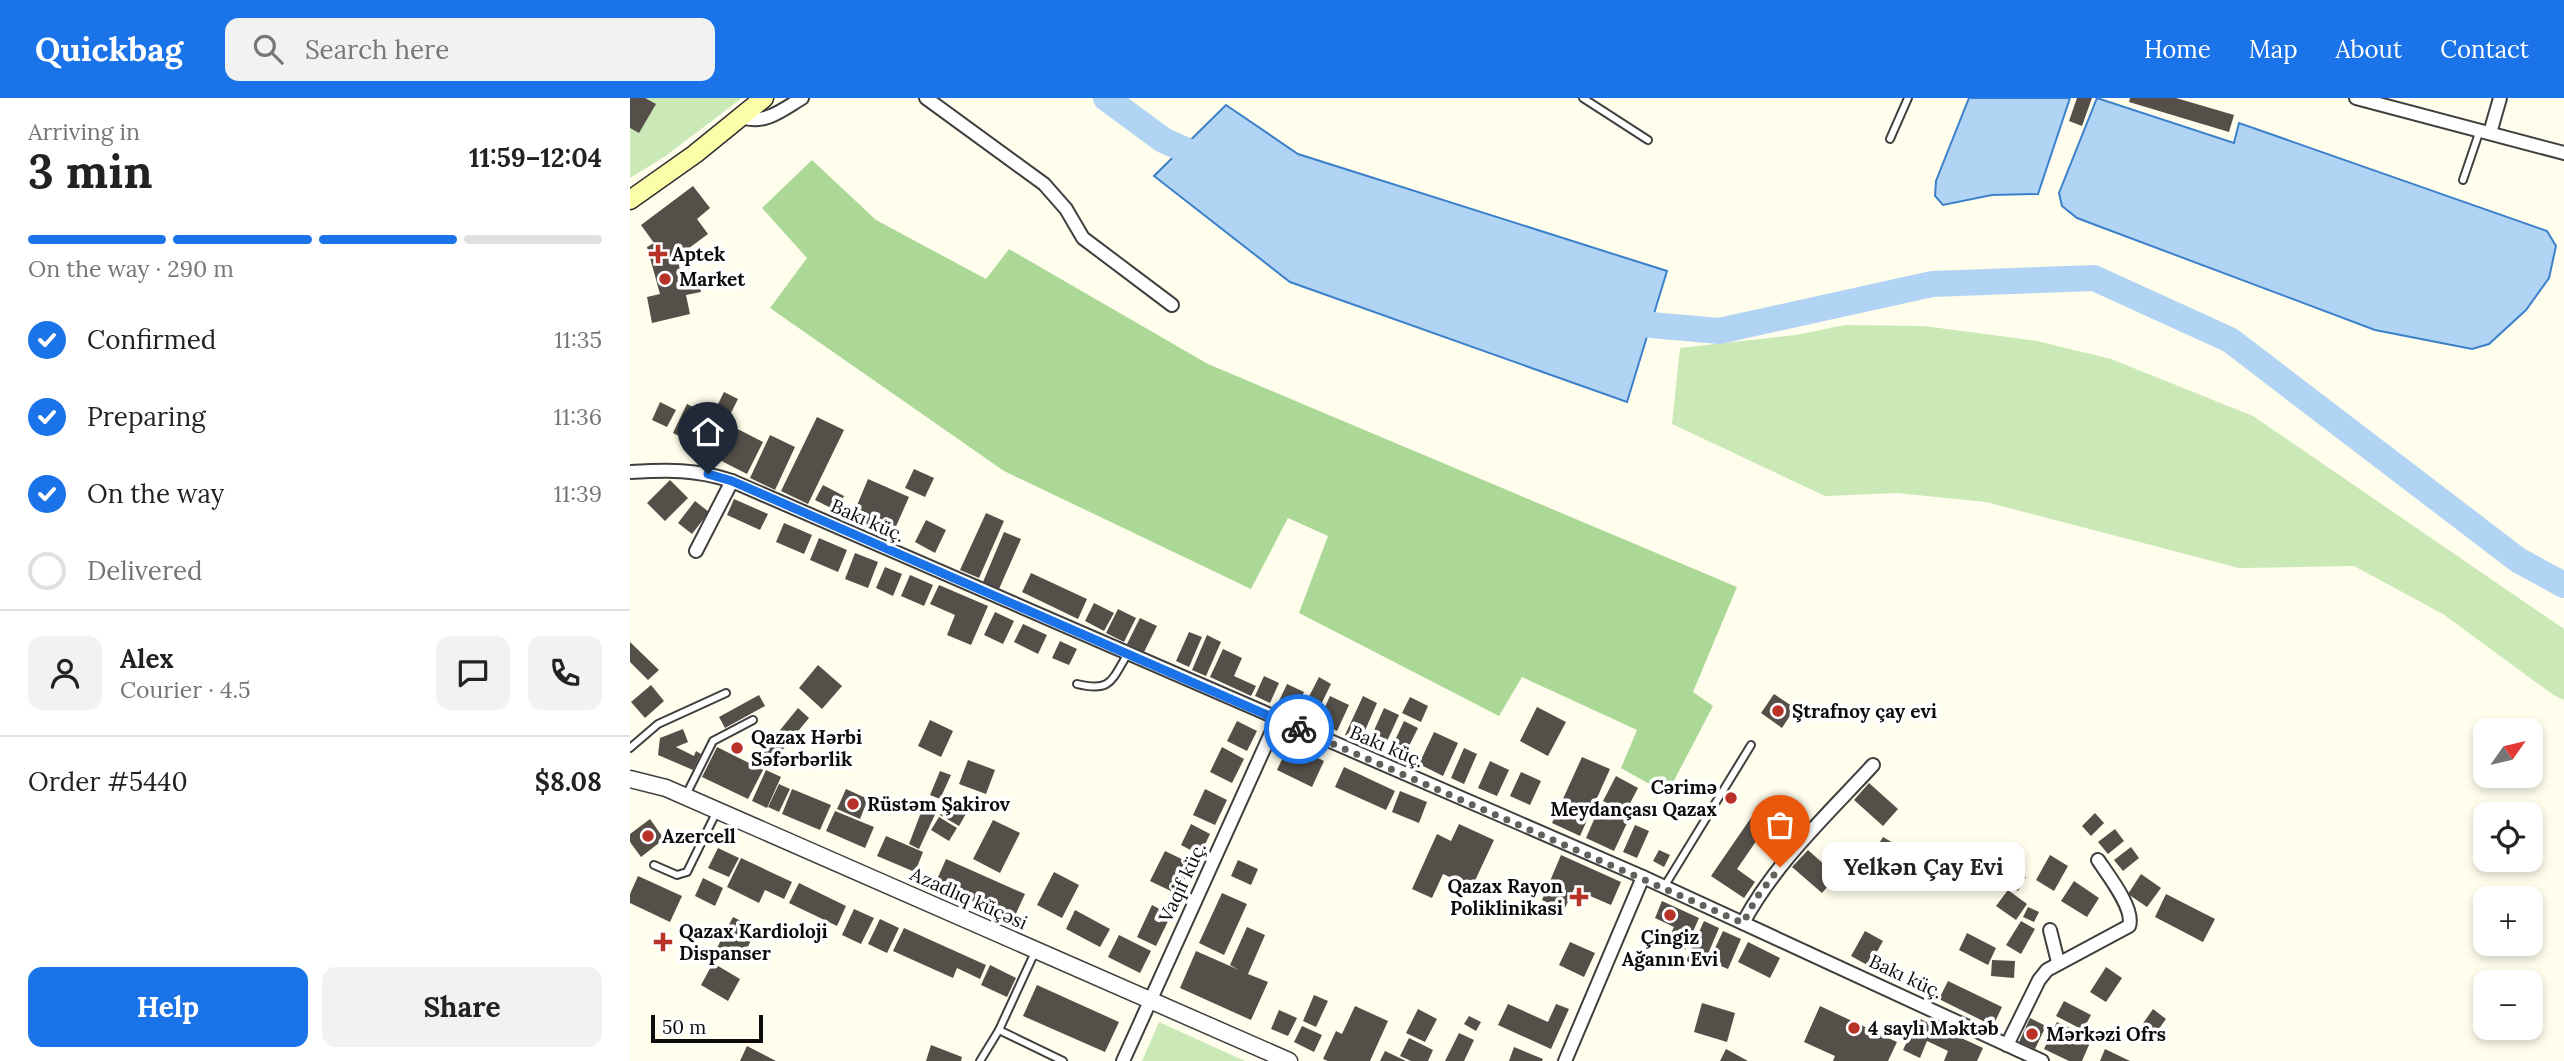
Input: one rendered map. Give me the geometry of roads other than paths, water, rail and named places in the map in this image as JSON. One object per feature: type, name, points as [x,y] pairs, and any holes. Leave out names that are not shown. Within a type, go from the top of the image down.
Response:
[{"type":"main road","points":[[630,200],[695,154],[764,98]]},
{"type":"street","points":[[742,117],[758,121],[769,118],[802,98]]},
{"type":"street","points":[[926,98],[1044,184],[1056,195],[1083,238],[1171,304]]},
{"type":"street","points":[[2356,98],[2564,153]]},
{"type":"street","points":[[2485,132],[2500,98]]},
{"type":"street","name":"Bakı küç.","points":[[630,472],[675,469],[732,481],[1643,877],[2007,1045],[2023,1057],[2042,1061]]},
{"type":"street","points":[[696,551],[732,481]]},
{"type":"street","name":"Vaqif küç.","points":[[1123,1061],[1277,720]]},
{"type":"street","points":[[1743,923],[1757,897],[1780,867],[1873,765]]},
{"type":"street","name":"Azadlıq küçəsi","points":[[630,779],[651,782],[1289,1061]]},
{"type":"street","points":[[2007,1045],[2046,970],[2123,931],[2132,919],[2098,860]]},
{"type":"street","points":[[1564,1061],[1643,877]]},
{"type":"street","points":[[2050,930],[2058,962]]},
{"type":"lane","points":[[1583,98],[1648,139]]},
{"type":"lane","points":[[1890,139],[1908,98]]},
{"type":"lane","points":[[2463,180],[2485,132]]},
{"type":"lane","points":[[1076,684],[1104,687],[1111,682],[1128,655]]},
{"type":"lane","points":[[630,748],[658,724],[726,693]]},
{"type":"lane","points":[[685,797],[713,741],[753,720]]},
{"type":"lane","points":[[1664,887],[1751,745]]},
{"type":"lane","points":[[654,865],[677,875],[687,872],[717,811]]},
{"type":"lane","points":[[980,1061],[999,1030],[1036,950]]},
{"type":"lane","points":[[999,1030],[1063,1061]]},
{"type":"water","points":[[1969,98],[2070,98],[2038,194],[1992,195],[1943,205],[1935,196],[1936,181]]},
{"type":"water","points":[[2097,98],[2234,143],[2239,123],[2547,231],[2556,246],[2549,278],[2526,310],[2489,344],[2472,349],[2375,330],[2077,218],[2062,206],[2059,193]]},
{"type":"water","points":[[1226,105],[1298,154],[1667,271],[1627,402],[1290,282],[1154,176]]},
{"type":"waterway","points":[[1106,98],[1163,140],[1212,162]]},
{"type":"waterway","points":[[1617,322],[1719,331],[1932,284],[2094,278],[2230,340],[2518,560],[2564,585]]},
{"type":"place","name":"Aptek","points":[[658,254]]},
{"type":"place","name":"Market","points":[[665,279]]},
{"type":"place","name":"Ştrafnoy çay evi","points":[[1778,711]]},
{"type":"place","name":"Qazax Hərbi Səfərbərlik","points":[[737,748]]},
{"type":"place","name":"Cərimə Meydançası Qazax","points":[[1731,798]]},
{"type":"place","name":"Rüstəm Şakirov","points":[[853,804]]},
{"type":"place","name":"Azercell","points":[[648,836]]},
{"type":"place","name":"Yelkən Çay Evi","points":[[1780,867]]},
{"type":"place","name":"Qazax Rayon Poliklinikasi","points":[[1579,897]]},
{"type":"place","name":"Çingiz Ağanın Evi","points":[[1670,915]]},
{"type":"place","name":"Qazax Kardioloji Dispanser","points":[[663,942]]},
{"type":"place","name":"4 saylı Məktəb","points":[[1854,1028]]},
{"type":"place","name":"Mərkəzi Ofrs","points":[[2032,1034]]}]
